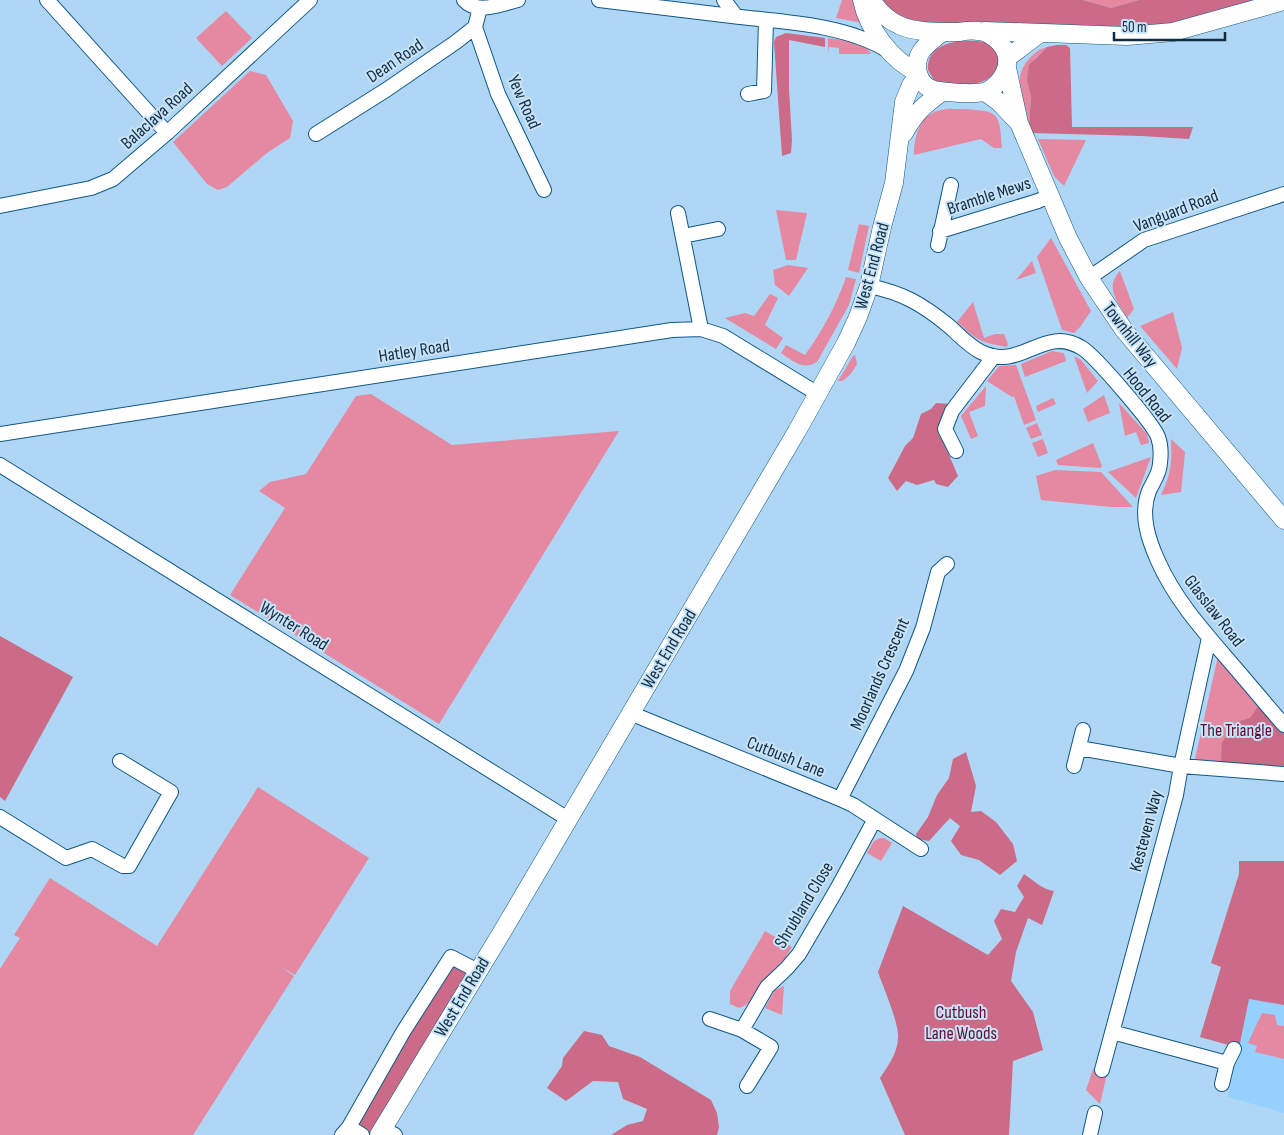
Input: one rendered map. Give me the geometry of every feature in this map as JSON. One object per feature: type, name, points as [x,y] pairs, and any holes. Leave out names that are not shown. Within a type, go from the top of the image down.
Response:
[{"type":"street","points":[[46,0],[167,134]]},
{"type":"street","name":"Balaclava Road","points":[[0,206],[98,187],[113,179],[167,134],[310,0]]},
{"type":"street","points":[[464,0],[480,8],[494,7],[518,0]]},
{"type":"street","points":[[599,0],[829,29],[860,36],[888,50]]},
{"type":"street","points":[[724,0],[736,16]]},
{"type":"street","points":[[862,0],[868,17],[888,50],[899,62],[918,75],[926,86],[942,92],[985,92],[999,81],[1007,63],[1039,34]]},
{"type":"street","points":[[871,0],[878,9],[898,25],[915,30],[1127,36],[1173,32],[1284,1]]},
{"type":"street","points":[[475,27],[480,8]]},
{"type":"street","points":[[748,94],[764,91],[766,20]]},
{"type":"street","name":"Dean Road","points":[[316,134],[386,90],[475,27]]},
{"type":"street","name":"Yew Road","points":[[475,27],[498,94],[544,190]]},
{"type":"street","points":[[978,31],[1002,44],[1007,63]]},
{"type":"street","points":[[918,75],[917,65],[920,53],[943,32]]},
{"type":"street","name":"Townhill Way","points":[[1007,63],[1019,123],[1049,196],[1089,278],[1124,330],[1284,520]]},
{"type":"street","name":"West End Road","points":[[386,1133],[478,971],[818,394],[858,317],[869,286],[894,183],[901,139],[904,102],[911,85],[918,75]]},
{"type":"street","name":"West End Road","points":[[901,139],[912,118],[942,92]]},
{"type":"street","name":"Townhill Way","points":[[985,92],[999,102],[1019,123]]},
{"type":"street","name":"Bramble Mews","points":[[938,245],[951,185]]},
{"type":"street","name":"Bramble Mews","points":[[940,231],[1049,196]]},
{"type":"street","name":"Vanguard Road","points":[[1089,278],[1144,240],[1283,196]]},
{"type":"street","points":[[678,213],[701,329]]},
{"type":"street","points":[[683,236],[718,228]]},
{"type":"street","points":[[869,286],[906,296],[926,308],[970,344],[982,352],[994,356],[952,411],[945,429],[956,451]]},
{"type":"street","name":"Hatley Road","points":[[0,434],[672,330],[701,329],[723,336],[818,394]]},
{"type":"street","name":"Hood Road","points":[[994,356],[1014,356],[1052,340],[1075,344],[1091,356],[1148,421],[1158,437],[1160,465],[1146,504]]},
{"type":"street","name":"Wynter Road","points":[[0,465],[568,819]]},
{"type":"street","name":"Glasslaw Road","points":[[1146,504],[1145,519],[1148,535],[1169,584],[1184,608],[1284,725]]},
{"type":"street","name":"Moorlands Crescent","points":[[840,799],[906,671],[923,628],[938,572],[947,564]]},
{"type":"street","name":"Kesteven Way","points":[[1102,1070],[1176,795],[1209,638]]},
{"type":"street","name":"Cutbush Lane","points":[[630,713],[840,799],[921,849]]},
{"type":"street","points":[[1074,766],[1082,730]]},
{"type":"street","points":[[1079,748],[1181,766],[1284,774]]},
{"type":"street","points":[[0,817],[66,858],[92,849],[123,866],[129,866],[171,792],[120,761]]},
{"type":"street","name":"Shrubland Close","points":[[742,1030],[767,987],[799,954],[875,819]]},
{"type":"street","points":[[362,1135],[346,1131],[403,1032],[451,956],[478,971]]},
{"type":"street","points":[[710,1019],[742,1030],[771,1047],[747,1086]]},
{"type":"street","points":[[1112,1032],[1227,1063]]},
{"type":"street","points":[[1222,1084],[1227,1063],[1234,1049]]},
{"type":"street","points":[[1090,1135],[1095,1113]]},
{"type":"shaded area","points":[[1249,999],[1284,1004],[1284,1113],[1228,1097]]},
{"type":"green space","points":[[842,0],[854,0],[862,23],[836,18]]},
{"type":"green space","points":[[882,0],[1083,0],[1111,8],[1139,0],[1264,0],[1173,26],[1126,29],[920,22],[899,14],[889,8]]},
{"type":"green space","points":[[1083,0],[1139,0],[1111,8]]},
{"type":"green space","points":[[226,11],[252,38],[222,66],[196,38]]},
{"type":"green space","points":[[786,33],[825,38],[825,47],[789,40],[792,140],[791,153],[782,156],[774,42],[776,37]]},
{"type":"green space","points":[[828,38],[858,43],[868,49],[871,54],[839,54],[839,48],[829,47],[828,53]]},
{"type":"green space","points":[[960,41],[981,41],[996,50],[998,55],[997,67],[991,77],[981,82],[969,84],[939,83],[934,80],[928,70],[930,57],[942,46]]},
{"type":"green space","points":[[1066,45],[1070,48],[1072,127],[1193,127],[1189,139],[1032,133],[1029,124],[1031,97],[1027,81],[1029,65],[1047,47]]},
{"type":"green space","points":[[1047,47],[1034,59],[1027,81],[1031,97],[1029,124],[1020,91],[1020,75],[1028,60],[1039,50]]},
{"type":"green space","points":[[250,71],[266,75],[293,121],[290,138],[267,153],[227,187],[218,190],[207,184],[173,142]]},
{"type":"green space","points":[[944,109],[990,112],[995,115],[1000,127],[1002,148],[994,148],[981,139],[914,155],[917,133],[928,116]]},
{"type":"green space","points":[[1038,139],[1086,140],[1064,186],[1054,176]]},
{"type":"green space","points":[[776,210],[807,213],[796,260],[786,260]]},
{"type":"green space","points":[[859,224],[869,226],[859,273],[848,270]]},
{"type":"green space","points":[[1051,238],[1091,311],[1074,333],[1062,330],[1037,257]]},
{"type":"green space","points":[[1032,261],[1036,273],[1016,280]]},
{"type":"green space","points":[[788,265],[808,268],[789,296],[775,285],[773,270]]},
{"type":"green space","points":[[1120,271],[1134,309],[1127,318],[1114,295],[1113,289],[1115,277]]},
{"type":"green space","points":[[846,277],[856,279],[849,305],[817,362],[807,366],[798,364],[781,353],[786,345],[805,355],[828,318]]},
{"type":"green space","points":[[770,294],[778,298],[765,325],[783,338],[776,349],[725,318],[745,313],[754,316]]},
{"type":"green space","points":[[973,302],[984,338],[995,334],[1004,334],[1008,344],[1007,347],[980,340],[957,322]]},
{"type":"green space","points":[[1173,312],[1182,348],[1177,369],[1140,326]]},
{"type":"green space","points":[[1052,351],[1064,353],[1066,361],[1025,377],[1021,364]]},
{"type":"green space","points":[[855,355],[857,364],[854,369],[849,376],[842,381],[838,381],[853,356]]},
{"type":"green space","points":[[1074,356],[1081,360],[1098,381],[1087,393]]},
{"type":"green space","points":[[1016,365],[1036,420],[1024,425],[1014,396],[1012,397],[987,381],[999,366]]},
{"type":"green space","points":[[986,386],[985,406],[969,412],[978,436],[971,439],[961,416]]},
{"type":"green space","points":[[371,394],[452,445],[619,431],[439,724],[230,595],[285,508],[259,491],[270,482],[306,474],[356,396]]},
{"type":"green space","points":[[1104,395],[1110,413],[1088,422],[1083,409]]},
{"type":"green space","points":[[1053,398],[1056,404],[1038,412],[1036,406]]},
{"type":"green space","points":[[936,403],[952,404],[947,418],[937,427],[958,476],[948,487],[936,484],[934,480],[917,485],[906,481],[897,491],[888,478],[905,446],[913,438],[921,414],[931,409]]},
{"type":"green space","points":[[1119,403],[1147,434],[1149,443],[1141,445],[1136,432],[1125,436]]},
{"type":"green space","points":[[1037,423],[1042,435],[1031,439],[1026,428]]},
{"type":"green space","points":[[1043,439],[1048,453],[1038,457],[1032,443]]},
{"type":"green space","points":[[1171,439],[1185,452],[1181,492],[1161,495],[1170,468]]},
{"type":"green space","points":[[1093,443],[1102,466],[1100,468],[1058,465],[1056,460]]},
{"type":"green space","points":[[1151,457],[1136,498],[1108,472]]},
{"type":"green space","points":[[1055,470],[1101,472],[1133,507],[1111,507],[1041,500],[1036,476]]},
{"type":"green space","points":[[0,636],[73,677],[5,801],[0,797]]},
{"type":"green space","name":"The Triangle","points":[[1218,656],[1284,734],[1284,769],[1195,759]]},
{"type":"green space","points":[[1259,705],[1284,734],[1284,769],[1221,762],[1222,742],[1240,721],[1250,718]]},
{"type":"green space","points":[[966,752],[976,786],[971,812],[981,811],[996,822],[1013,844],[1017,861],[1000,875],[979,860],[961,855],[951,841],[960,826],[950,818],[929,841],[917,839],[916,834],[928,817],[937,795],[949,778],[953,759]]},
{"type":"green space","points":[[258,787],[369,858],[295,975],[281,967],[294,976],[193,1135],[0,1135],[0,969],[20,938],[14,935],[50,878],[157,946]]},
{"type":"green space","points":[[884,838],[892,843],[881,861],[867,853],[874,841]]},
{"type":"green space","points":[[1239,861],[1284,861],[1284,1005],[1249,999],[1239,1048],[1200,1037],[1221,967],[1211,963],[1239,874]]},
{"type":"green space","name":"Cutbush Lane Woods","points":[[1024,874],[1042,887],[1054,891],[1042,925],[1028,918],[1016,952],[1011,981],[1033,1012],[1043,1050],[1013,1061],[1009,1135],[905,1135],[880,1078],[894,1055],[898,1033],[878,972],[903,906],[988,955],[1002,939],[994,921],[1001,909],[1015,912],[1024,897],[1017,886]]},
{"type":"green space","points":[[765,931],[792,947],[762,990],[755,998],[739,1008],[730,1004],[730,991]]},
{"type":"green space","points":[[451,957],[478,971],[379,1135],[342,1135]]},
{"type":"green space","points":[[784,986],[782,1015],[765,1008],[775,990]]},
{"type":"green space","points":[[1262,1013],[1275,1015],[1277,1025],[1284,1026],[1284,1059],[1255,1052],[1257,1046],[1248,1043]]},
{"type":"green space","points":[[584,1031],[602,1035],[609,1046],[640,1057],[711,1100],[717,1113],[719,1127],[717,1135],[611,1135],[627,1125],[643,1121],[647,1109],[623,1099],[618,1082],[593,1081],[566,1101],[547,1088],[562,1066],[563,1058]]},
{"type":"green space","points":[[1093,1069],[1107,1074],[1100,1104],[1086,1090]]}]
